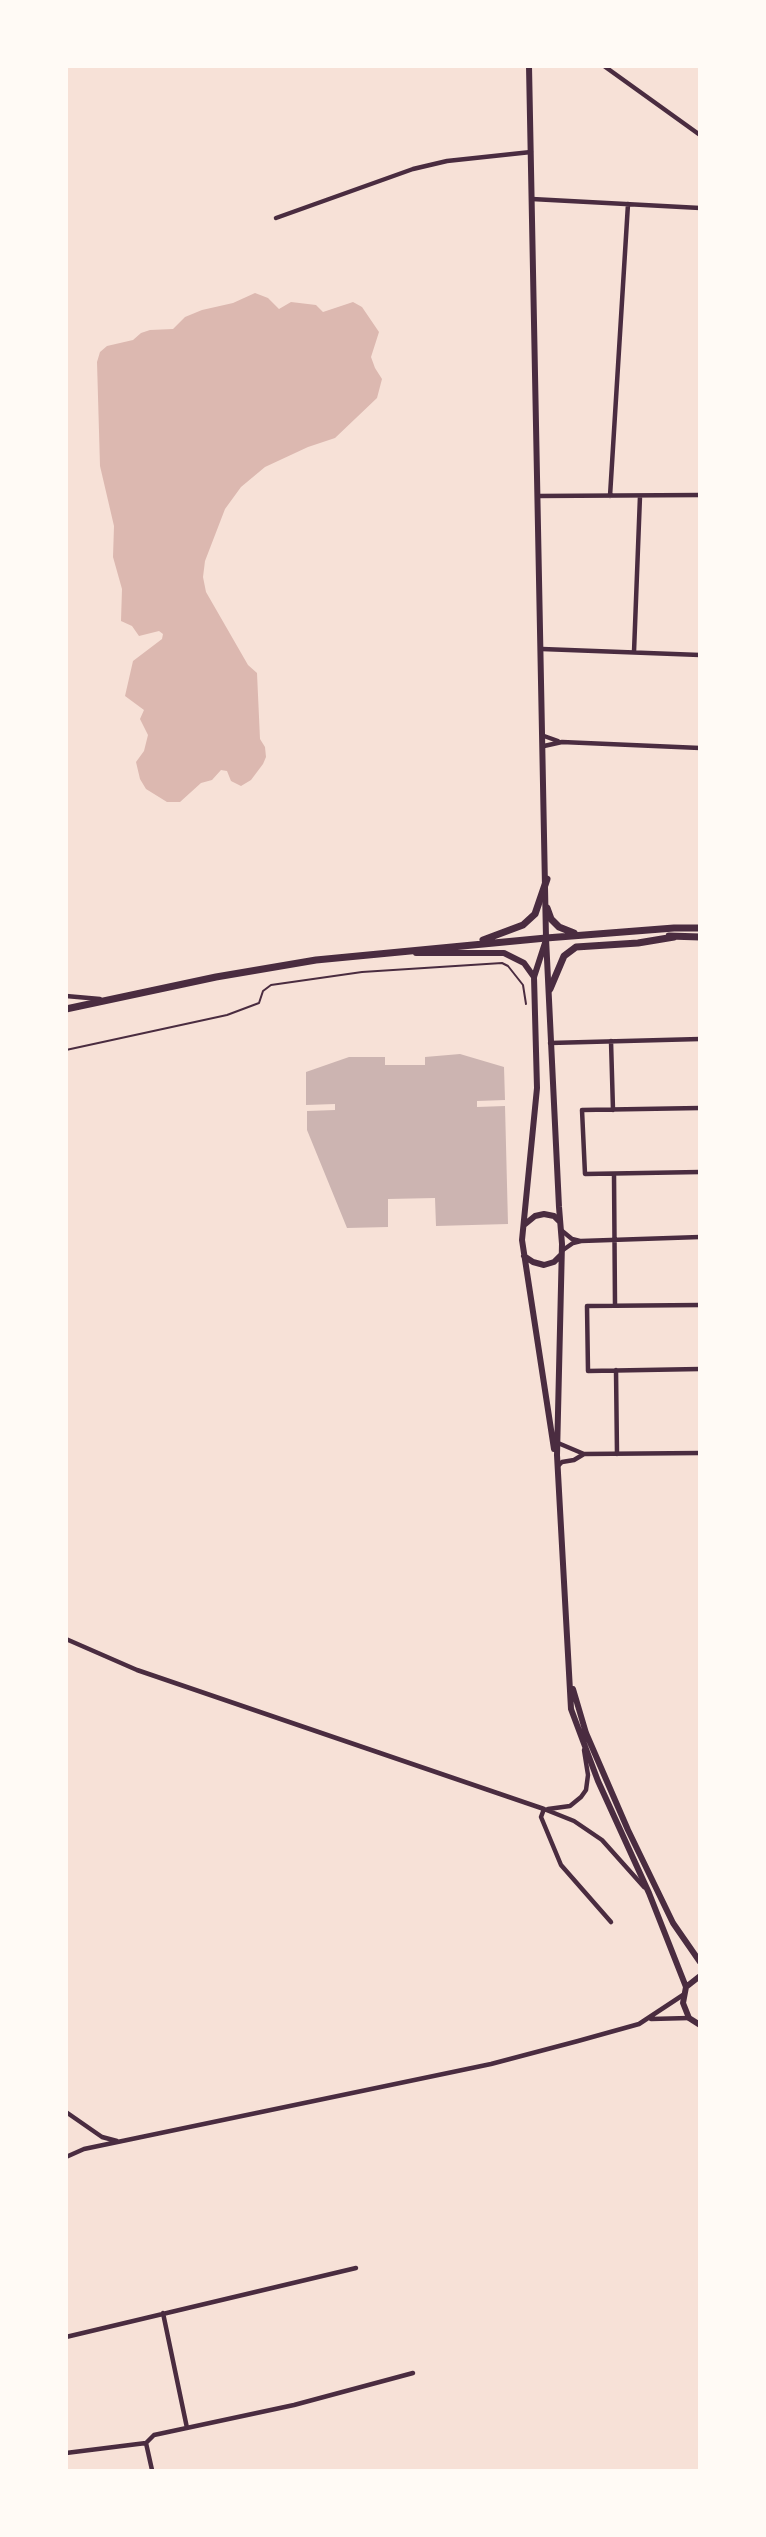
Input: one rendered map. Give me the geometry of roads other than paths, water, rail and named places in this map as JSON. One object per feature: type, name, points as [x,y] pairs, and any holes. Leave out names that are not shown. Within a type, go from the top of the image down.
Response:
[{"type":"main road","points":[[473,944],[523,925],[535,914],[547,880]]},
{"type":"main road","points":[[547,908],[551,919],[559,927],[586,935]]},
{"type":"main road","points":[[66,1009],[216,977],[316,960],[473,944],[699,928]]},
{"type":"main road","points":[[627,933],[699,937]]},
{"type":"main road","points":[[550,989],[561,961],[572,948],[638,943],[674,937]]},
{"type":"street","points":[[529,66],[547,938],[562,1252],[556,1450],[559,1477]]},
{"type":"street","points":[[604,66],[699,135]]},
{"type":"street","points":[[276,218],[413,169],[447,161],[531,152]]},
{"type":"street","points":[[532,199],[699,208]]},
{"type":"street","points":[[610,496],[628,204]]},
{"type":"street","points":[[538,496],[699,495]]},
{"type":"street","points":[[634,652],[640,496]]},
{"type":"street","points":[[542,649],[699,655]]},
{"type":"street","points":[[544,736],[562,742]]},
{"type":"street","points":[[544,746],[562,742],[699,748]]},
{"type":"street","points":[[547,938],[534,977],[537,1088],[524,1225],[524,1256],[558,1466],[571,1709],[687,1987]]},
{"type":"street","points":[[364,954],[503,953],[524,963],[534,977]]},
{"type":"street","points":[[66,996],[108,1000]]},
{"type":"street","points":[[550,1043],[699,1039]]},
{"type":"street","points":[[611,1041],[613,1110]]},
{"type":"street","points":[[699,1108],[582,1110],[585,1174],[699,1172]]},
{"type":"street","points":[[614,1174],[615,1306]]},
{"type":"street","points":[[524,1225],[535,1216],[554,1216],[572,1239],[581,1241]]},
{"type":"street","points":[[524,1256],[544,1265],[554,1262],[573,1243],[581,1241],[699,1237]]},
{"type":"street","points":[[699,1305],[587,1306],[588,1371],[699,1369]]},
{"type":"street","points":[[616,1370],[617,1454]]},
{"type":"street","points":[[556,1450],[584,1454],[699,1453]]},
{"type":"street","points":[[556,1450],[567,1460]]},
{"type":"street","points":[[558,1466],[584,1454]]},
{"type":"street","points":[[66,1639],[118,1663],[173,1683],[574,1821],[602,1840],[649,1893]]},
{"type":"street","points":[[569,1676],[586,1733],[628,1830],[673,1923],[699,1962]]},
{"type":"street","points":[[544,1809],[570,1806],[586,1790],[588,1775],[582,1740]]},
{"type":"street","points":[[544,1809],[541,1817],[561,1866],[611,1922]]},
{"type":"street","points":[[650,2019],[683,1995],[699,1976]]},
{"type":"street","points":[[683,1995],[685,2011],[689,2018],[699,2025]]},
{"type":"street","points":[[66,2157],[84,2148],[491,2064],[650,2019],[689,2018]]},
{"type":"street","points":[[66,2112],[102,2137],[118,2142]]},
{"type":"street","points":[[66,2337],[356,2268]]},
{"type":"street","points":[[163,2313],[187,2428]]},
{"type":"street","points":[[66,2453],[146,2444],[154,2435],[294,2405],[413,2373]]},
{"type":"street","points":[[146,2444],[152,2470]]}]
